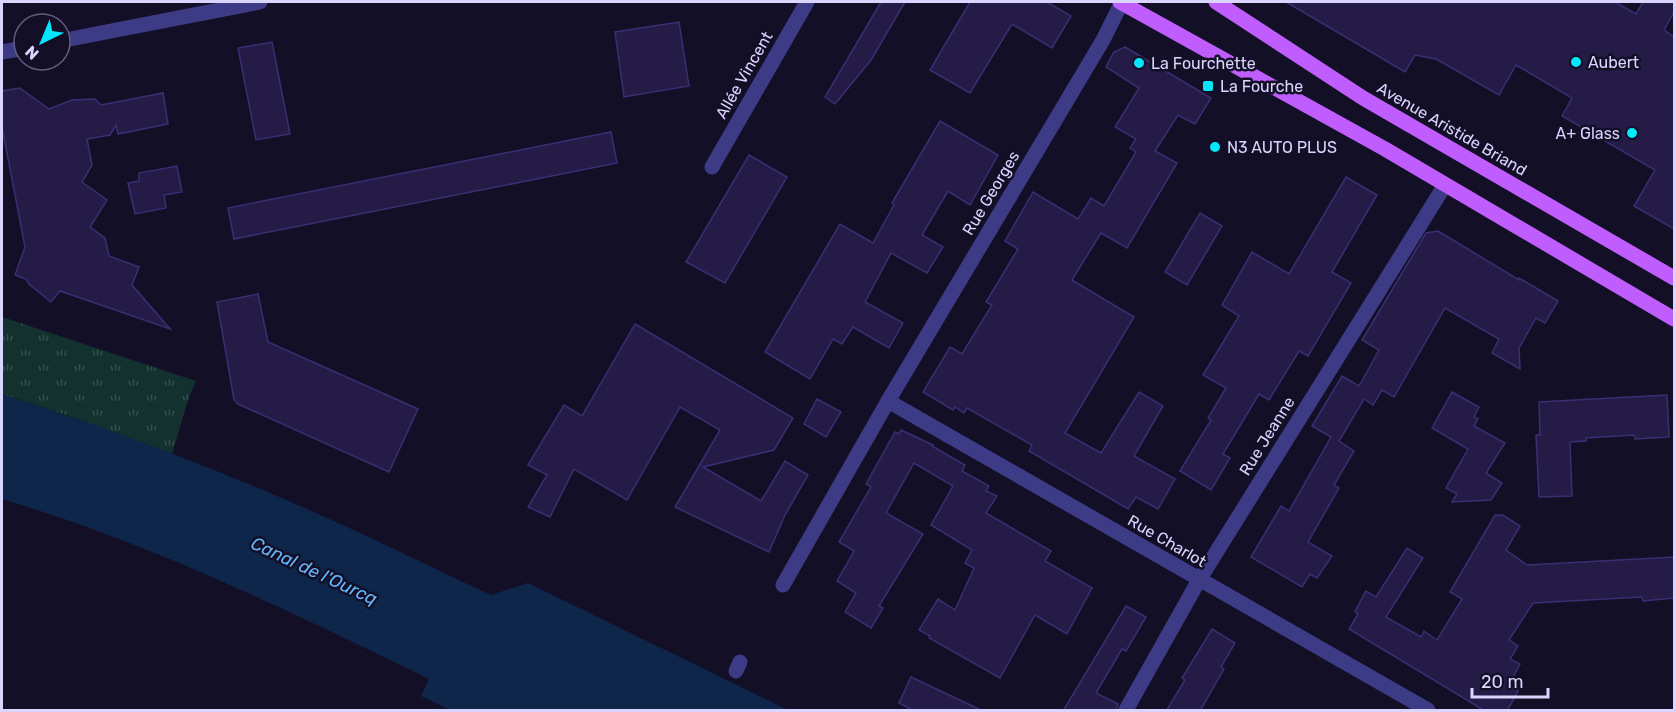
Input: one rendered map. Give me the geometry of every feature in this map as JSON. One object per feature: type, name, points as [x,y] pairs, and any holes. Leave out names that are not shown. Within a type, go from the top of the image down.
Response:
[{"type":"main road","points":[[1122,2],[1385,148],[1674,319]]},
{"type":"main road","name":"Avenue Aristide Briand","points":[[1216,2],[1363,98],[1674,278]]},
{"type":"street","points":[[72,38],[260,2]]},
{"type":"street","name":"Allée Vincent","points":[[712,167],[807,2]]},
{"type":"street","name":"Rue Georges","points":[[783,585],[888,400],[1103,40],[1122,2]]},
{"type":"street","name":"Rue Jeanne","points":[[1126,711],[1199,580],[1445,185]]},
{"type":"street","name":"Rue Charlot","points":[[888,400],[1428,711]]},
{"type":"green space","points":[[2,317],[196,381],[172,454],[2,394]]},
{"type":"water","name":"Canal de l'Ourcq","points":[[2,394],[128,437],[211,469],[354,530],[491,595],[528,583],[788,710],[450,710],[421,696],[429,679],[324,628],[165,557],[112,536],[2,499]]},
{"type":"building","points":[[881,2],[905,2],[871,60],[835,104],[825,97]]},
{"type":"building","points":[[970,2],[1047,2],[1071,16],[1052,48],[1012,24],[970,93],[930,70]]},
{"type":"building","points":[[1286,2],[1615,2],[1636,14],[1643,2],[1674,2],[1674,12],[1664,30],[1674,37],[1674,229],[1634,206],[1655,170],[1562,116],[1572,98],[1516,65],[1499,95],[1436,59],[1415,55],[1405,72]]},
{"type":"building","points":[[679,22],[689,86],[624,97],[615,32]]},
{"type":"building","points":[[272,42],[290,134],[256,140],[238,48]]},
{"type":"building","points":[[1125,47],[1211,98],[1195,124],[1178,115],[1155,151],[1177,163],[1127,248],[1101,233],[1072,280],[1134,317],[1065,433],[1101,453],[1139,392],[1163,406],[1134,456],[1175,479],[1158,509],[1136,497],[1128,509],[1029,451],[1032,445],[967,408],[964,413],[955,407],[953,410],[923,392],[950,347],[962,354],[992,305],[986,302],[1018,249],[1005,241],[1033,192],[1078,219],[1091,198],[1104,206],[1136,152],[1130,148],[1136,139],[1115,127],[1139,88],[1106,67],[1114,52]]},
{"type":"building","points":[[20,88],[49,109],[72,100],[95,99],[101,105],[163,93],[168,124],[118,134],[116,125],[110,135],[87,139],[92,165],[82,182],[107,200],[90,227],[105,238],[109,256],[139,267],[132,285],[170,329],[60,291],[51,302],[26,279],[15,275],[25,247],[2,127],[2,91]]},
{"type":"building","points":[[940,121],[998,155],[970,205],[948,191],[922,235],[943,247],[927,273],[891,253],[865,302],[903,323],[889,348],[853,327],[842,344],[833,339],[810,379],[765,352],[840,224],[873,243],[894,205],[892,203]]},
{"type":"building","points":[[611,132],[617,163],[234,239],[228,208]]},
{"type":"building","points":[[749,155],[787,177],[725,283],[686,262]]},
{"type":"building","points":[[177,166],[182,192],[164,195],[166,208],[135,214],[128,183],[139,181],[139,173]]},
{"type":"building","points":[[1346,177],[1377,195],[1332,272],[1351,283],[1308,356],[1299,351],[1269,400],[1259,394],[1223,454],[1230,458],[1211,490],[1180,471],[1211,420],[1208,418],[1226,388],[1203,375],[1239,316],[1222,305],[1252,252],[1289,274]]},
{"type":"building","points":[[1200,213],[1222,226],[1187,285],[1165,272]]},
{"type":"building","points":[[1438,231],[1558,301],[1545,323],[1536,318],[1519,348],[1520,369],[1492,353],[1499,339],[1445,308],[1394,397],[1382,390],[1373,405],[1364,399],[1339,441],[1354,451],[1334,485],[1339,488],[1308,542],[1332,556],[1317,578],[1310,574],[1302,587],[1251,557],[1281,506],[1289,511],[1331,437],[1312,426],[1342,376],[1359,386],[1379,350],[1362,340],[1426,233]]},
{"type":"building","points":[[258,294],[268,342],[418,409],[389,472],[238,404],[234,400],[217,302]]},
{"type":"building","points":[[635,324],[793,418],[774,450],[703,467],[761,501],[785,461],[808,475],[785,515],[769,552],[675,507],[720,430],[680,407],[627,500],[574,469],[550,517],[528,507],[547,475],[528,465],[564,405],[582,416]]},
{"type":"building","points":[[1452,392],[1479,407],[1474,417],[1478,419],[1474,426],[1505,443],[1486,473],[1502,483],[1491,500],[1452,502],[1457,494],[1446,488],[1468,449],[1432,428]]},
{"type":"building","points":[[1667,395],[1669,437],[1635,439],[1634,435],[1586,438],[1586,441],[1570,442],[1572,496],[1539,497],[1536,435],[1540,435],[1539,402]]},
{"type":"building","points":[[817,399],[841,412],[826,437],[804,424]]},
{"type":"building","points":[[901,430],[933,445],[965,465],[962,471],[989,486],[986,491],[997,496],[986,513],[1051,551],[1045,561],[1092,588],[1067,634],[1035,615],[1000,678],[919,630],[938,599],[955,610],[974,568],[965,563],[972,550],[931,525],[953,486],[914,463],[886,513],[923,534],[879,606],[883,608],[871,628],[845,612],[856,593],[837,581],[854,551],[839,542],[871,487],[866,484],[895,432],[899,434]]},
{"type":"building","points":[[1495,515],[1503,515],[1520,526],[1506,550],[1527,565],[1674,557],[1674,598],[1643,601],[1642,597],[1533,603],[1509,640],[1518,646],[1510,659],[1520,664],[1508,686],[1518,691],[1507,711],[1485,711],[1349,629],[1358,614],[1355,611],[1366,591],[1376,597],[1407,548],[1423,558],[1386,617],[1421,637],[1424,631],[1437,640],[1462,599],[1450,592]]},
{"type":"building","points":[[1126,606],[1146,617],[1126,651],[1122,649],[1096,693],[1118,704],[1116,711],[1063,711]]},
{"type":"building","points":[[1212,629],[1235,643],[1221,667],[1224,669],[1200,711],[1166,711],[1185,680],[1182,678]]},
{"type":"building","points":[[911,677],[983,711],[914,711],[899,703]]},
{"type":"place","name":"Aubert","points":[[1576,62]]},
{"type":"place","name":"La Fourchette","points":[[1139,63]]},
{"type":"place","name":"La Fourche","points":[[1208,86]]},
{"type":"place","name":"A+ Glass","points":[[1632,133]]},
{"type":"place","name":"N3 AUTO PLUS","points":[[1215,147]]}]
